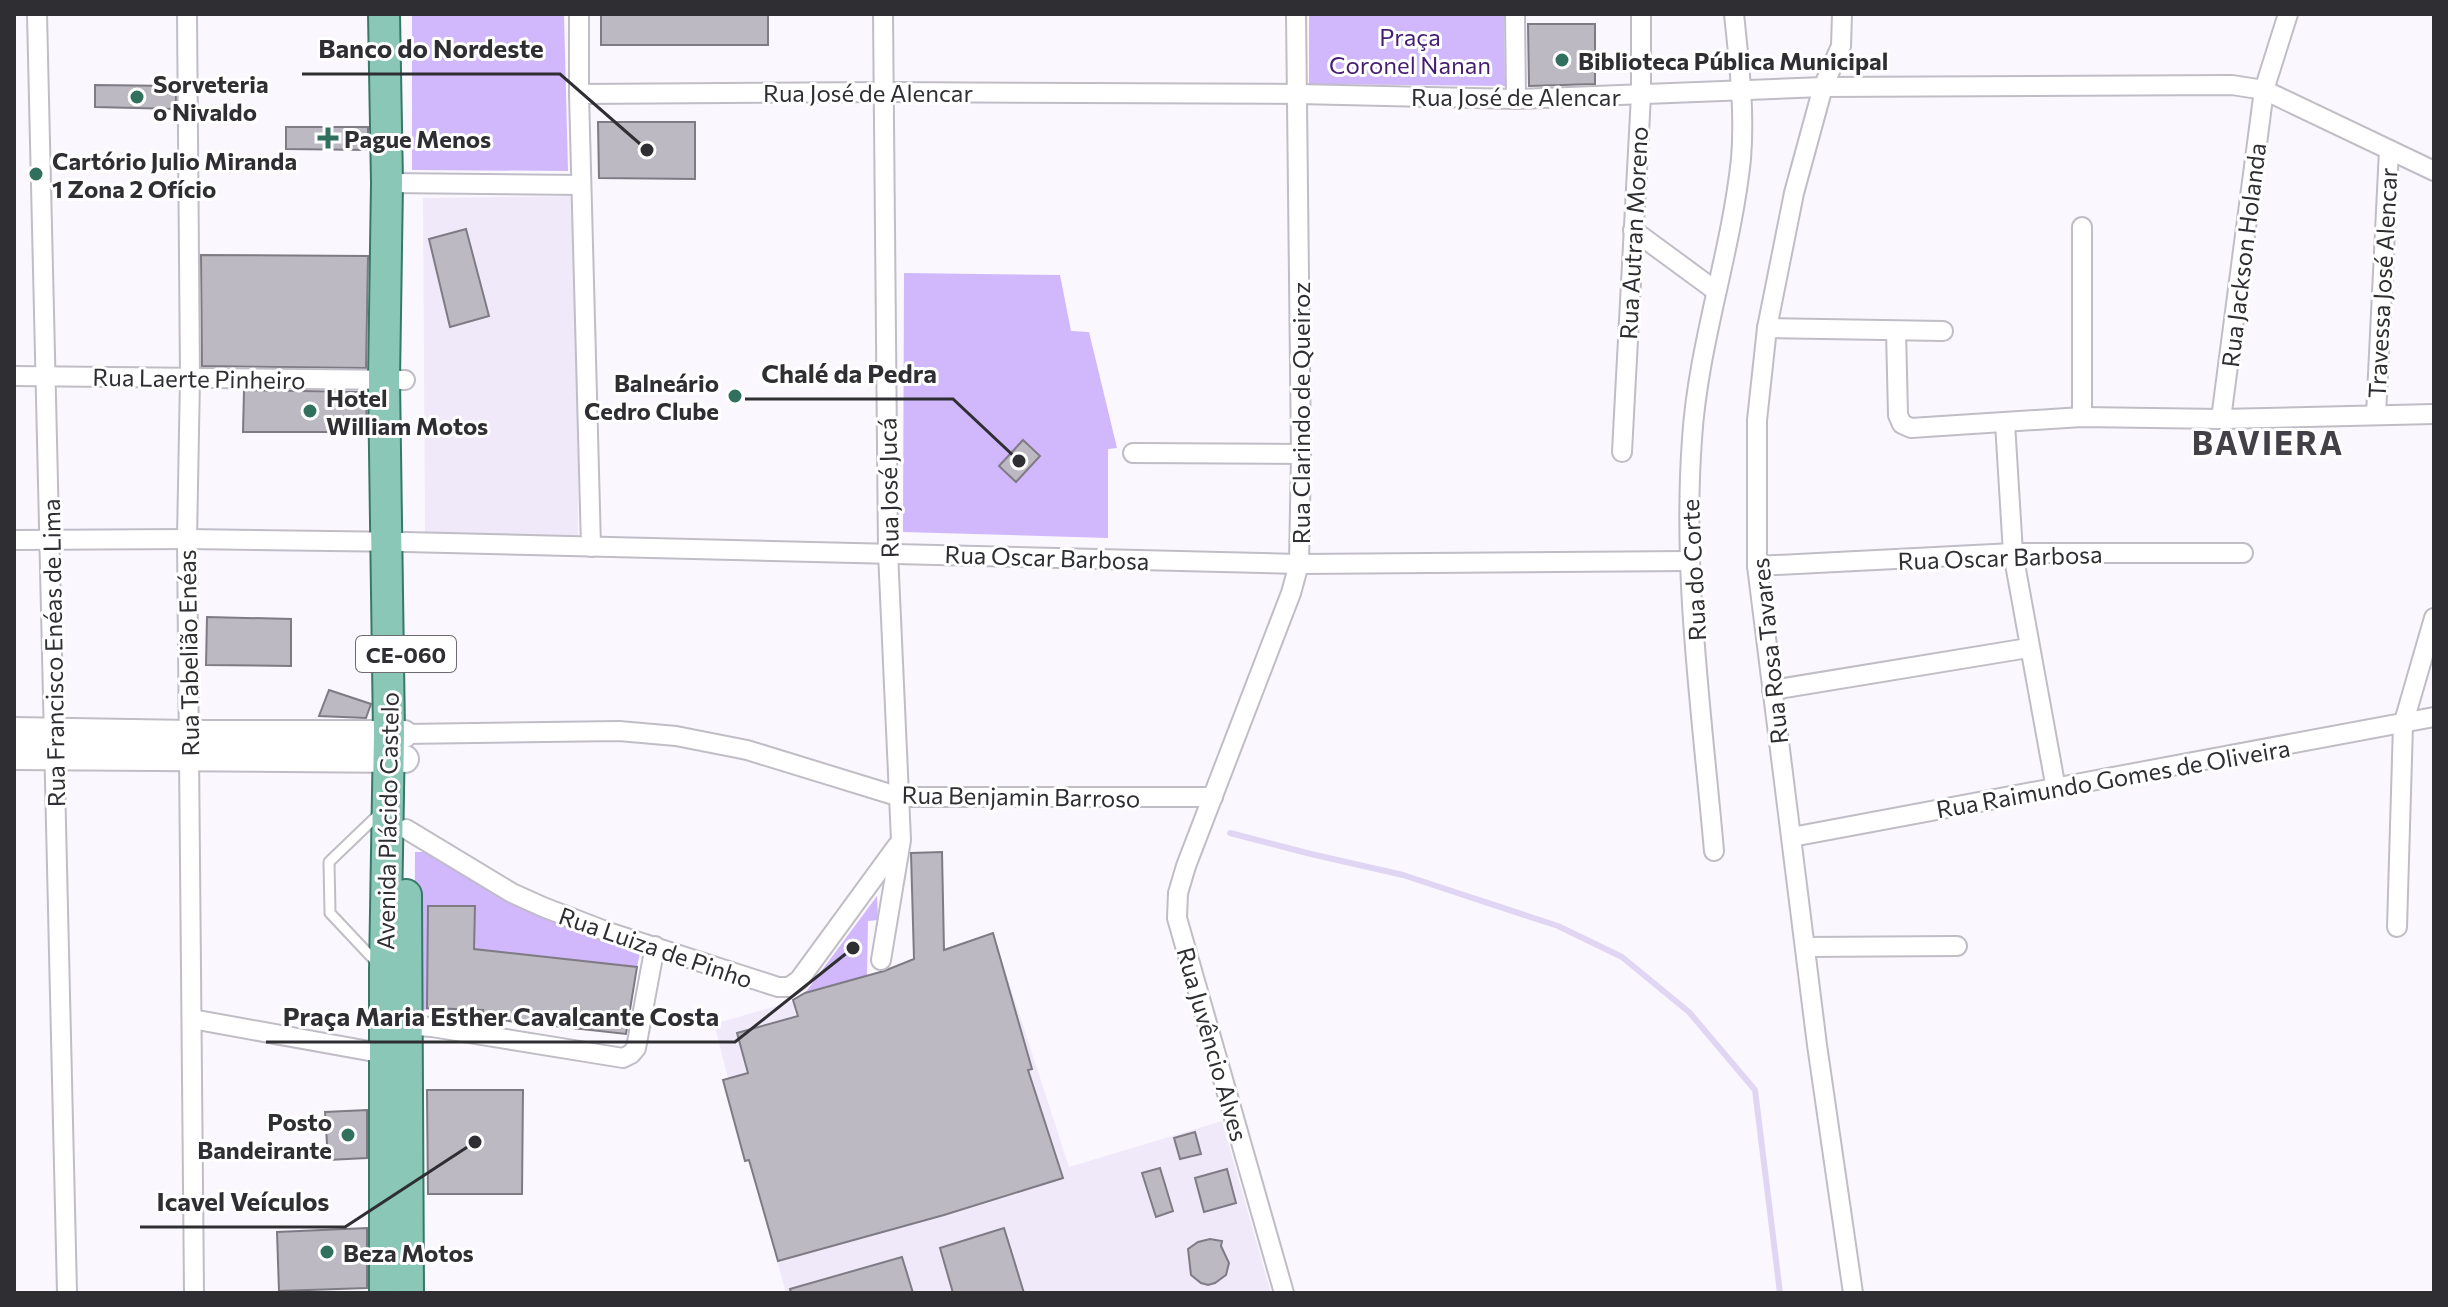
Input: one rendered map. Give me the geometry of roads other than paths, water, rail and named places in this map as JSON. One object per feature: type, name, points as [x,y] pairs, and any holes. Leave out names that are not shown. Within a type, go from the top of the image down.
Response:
[{"type":"main road","name":"Avenida Plácido Castelo","points":[[384,14],[395,183]]},
{"type":"main road","name":"Avenida Plácido Castelo","points":[[385,1293],[396,1260],[395,183],[402,14]]},
{"type":"main road","points":[[14,731],[54,744],[397,746]]},
{"type":"main road","points":[[14,756],[54,744]]},
{"type":"main road","name":"Avenida Plácido Castelo","points":[[396,1025],[385,971],[397,818]]},
{"type":"main road","name":"Avenida Plácido Castelo","points":[[396,1260],[408,1293]]},
{"type":"street","name":"Rua Francisco Enéas de Lima","points":[[37,14],[67,1293]]},
{"type":"street","name":"Rua Tabelião Enéas","points":[[187,14],[190,378],[187,539],[194,1293]]},
{"type":"street","points":[[579,14],[591,547]]},
{"type":"street","name":"Rua José Jucá","points":[[881,960],[901,840],[888,552],[883,14]]},
{"type":"street","name":"Rua Clarindo de Queiroz","points":[[1213,797],[1291,593],[1299,564],[1301,454],[1296,14]]},
{"type":"street","points":[[1515,14],[1516,99]]},
{"type":"street","name":"Rua Autran Moreno","points":[[1622,452],[1641,95],[1641,14]]},
{"type":"street","name":"Rua do Corte","points":[[1714,851],[1689,561],[1692,436],[1741,157],[1742,91],[1734,14]]},
{"type":"street","name":"Rua Rosa Tavares","points":[[1842,14],[1841,46],[1823,87],[1794,193],[1767,328],[1757,420],[1757,566],[1817,1045],[1853,1293]]},
{"type":"street","name":"Rua Jackson Holanda","points":[[2221,419],[2264,90],[2288,14]]},
{"type":"street","name":"Rua José de Alencar","points":[[579,94],[1298,94],[1516,99],[1823,87],[2232,85],[2264,90],[2434,171]]},
{"type":"street","name":"Travessa José Alencar","points":[[2376,415],[2389,150]]},
{"type":"street","points":[[395,183],[581,185]]},
{"type":"street","points":[[2082,227],[2082,417]]},
{"type":"street","points":[[1633,230],[1716,291]]},
{"type":"street","points":[[1767,328],[1943,331]]},
{"type":"street","points":[[1896,331],[1898,410],[1902,424],[1911,428],[2082,417],[2221,419],[2434,414]]},
{"type":"street","name":"Rua Laerte Pinheiro","points":[[14,376],[395,380]]},
{"type":"street","points":[[2005,423],[2013,553],[2056,789]]},
{"type":"street","points":[[1133,453],[1301,454]]},
{"type":"street","name":"Rua Oscar Barbosa","points":[[14,540],[396,542],[1299,564],[1689,561]]},
{"type":"street","name":"Rua Oscar Barbosa","points":[[1757,566],[2013,553],[2243,553]]},
{"type":"street","points":[[2397,927],[2403,725],[2434,618]]},
{"type":"street","points":[[1772,690],[2028,648]]},
{"type":"street","name":"Rua Raimundo Gomes de Oliveira","points":[[1792,837],[2434,717]]},
{"type":"street","name":"Rua Benjamin Barroso","points":[[397,746],[619,731],[676,736],[747,750],[900,797],[1213,797]]},
{"type":"street","name":"Rua Juvêncio Alves","points":[[1213,797],[1186,866],[1178,893],[1177,918],[1284,1293]]},
{"type":"street","name":"Rua Luiza de Pinho","points":[[397,818],[532,903],[764,984],[789,987],[799,980],[826,946],[901,840]]},
{"type":"street","points":[[396,1025],[623,1058],[636,1048],[655,946]]},
{"type":"street","points":[[1806,947],[1957,946]]},
{"type":"street","points":[[192,1019],[396,1055]]},
{"type":"lane","points":[[385,971],[330,913],[329,862],[397,818]]},
{"type":"waterway","points":[[1230,833],[1403,875],[1558,926],[1622,957],[1689,1012],[1755,1090],[1780,1293]]},
{"type":"place","name":"Biblioteca Pública Municipal","points":[[1562,60]]},
{"type":"place","name":"Sorveteria o Nivaldo","points":[[137,97]]},
{"type":"place","name":"Pague Menos","points":[[328,138]]},
{"type":"place","name":"Banco do Nordeste","points":[[647,150]]},
{"type":"place","name":"Cartório Julio Miranda 1 Zona 2 Ofício","points":[[36,174]]},
{"type":"place","name":"Balneário Cedro Clube","points":[[735,396]]},
{"type":"place","name":"Hotel William Motos","points":[[310,411]]},
{"type":"place","name":"Chalé da Pedra","points":[[1019,461]]},
{"type":"place","name":"Praça Maria Esther Cavalcante Costa","points":[[853,948]]},
{"type":"place","name":"Posto Bandeirante","points":[[348,1135]]},
{"type":"place","name":"Icavel Veículos","points":[[475,1142]]},
{"type":"place","name":"Beza Motos","points":[[327,1252]]},
{"type":"district","name":"BAVIERA","points":[[2268,442]]},
{"type":"park label","name":"Praça Coronel Nanan","points":[[1410,50]]}]
